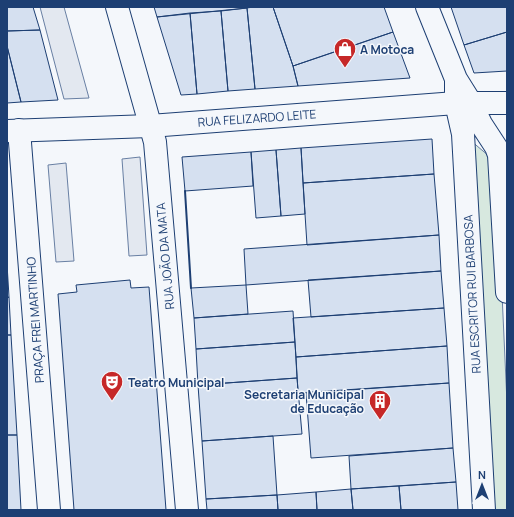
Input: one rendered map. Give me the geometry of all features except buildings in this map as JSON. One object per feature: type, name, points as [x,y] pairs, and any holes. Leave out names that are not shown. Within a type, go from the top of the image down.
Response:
[{"type":"street","name":"RUA JOÃO DA MATA","points":[[117,7],[155,142],[187,510]]},
{"type":"street","name":"RUA ESCRITOR RUI BARBOSA","points":[[427,7],[456,79],[463,103],[463,134],[484,510]]},
{"type":"street","name":"RUA FELIZARDO LEITE","points":[[13,130],[150,126],[463,103],[507,103]]},
{"type":"street","name":"RUA ESCRITOR RUI BARBOSA","points":[[463,103],[481,124],[500,155],[507,292]]},
{"type":"street","name":"PRAÇA FREI MARTINHO","points":[[13,130],[49,510]]},
{"type":"shaded area","points":[[40,7],[64,7],[89,98],[64,99]]},
{"type":"shaded area","points":[[470,140],[496,162],[507,403],[507,510],[490,510]]},
{"type":"shaded area","points":[[140,157],[147,255],[129,256],[122,159]]},
{"type":"shaded area","points":[[66,163],[74,261],[56,262],[48,165]]},
{"type":"wall","points":[[185,191],[191,288]]},
{"type":"place","name":"A Motoca","points":[[345,68]]},
{"type":"place","name":"Teatro Municipal","points":[[112,402]]},
{"type":"place","name":"Secretaria Municipal de Educação","points":[[380,420]]}]
